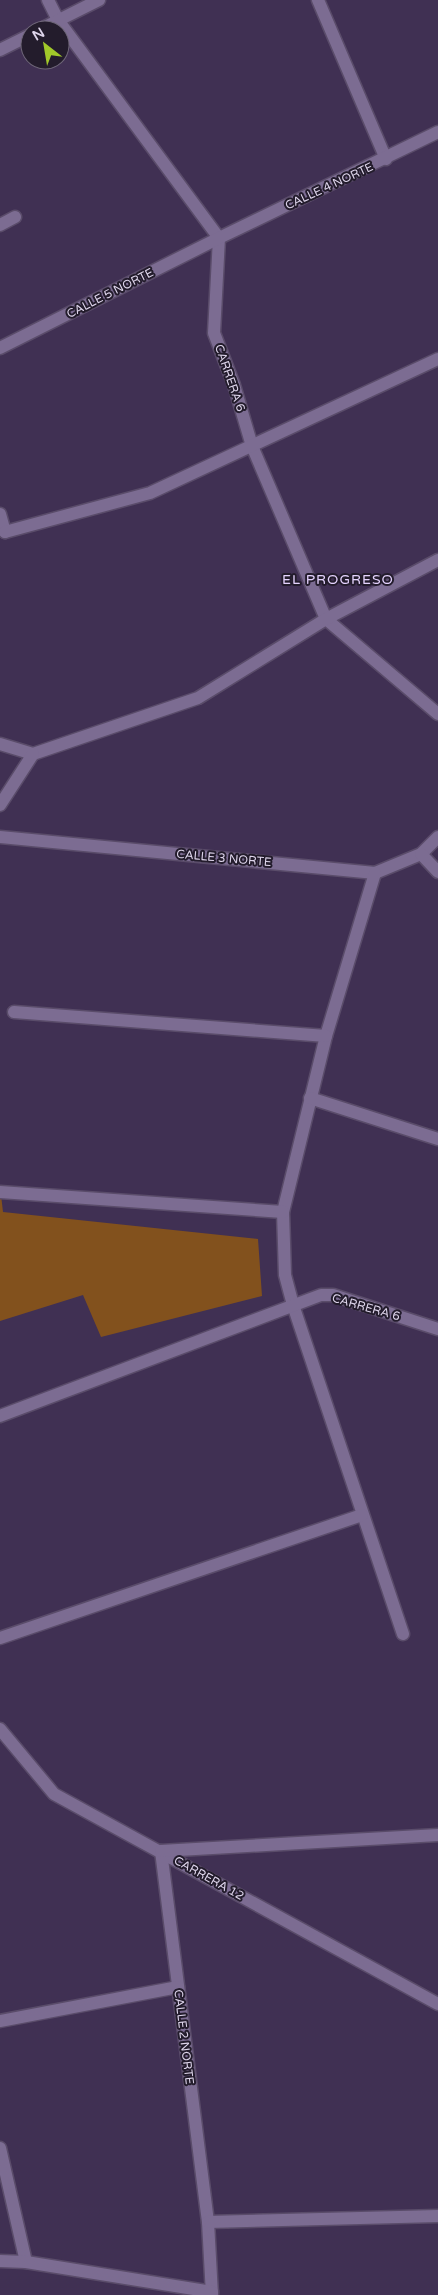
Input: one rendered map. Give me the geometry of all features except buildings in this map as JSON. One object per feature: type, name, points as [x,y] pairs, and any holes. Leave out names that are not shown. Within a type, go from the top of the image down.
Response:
[{"type":"street","points":[[48,0],[58,20],[98,0]]},
{"type":"street","points":[[318,0],[386,158]]},
{"type":"street","points":[[70,36],[219,238]]},
{"type":"street","points":[[0,50],[20,40]]},
{"type":"street","name":"CALLE 4 NORTE","points":[[219,238],[438,132]]},
{"type":"street","points":[[0,225],[16,217]]},
{"type":"street","name":"CALLE 5 NORTE","points":[[0,348],[219,238]]},
{"type":"street","name":"CARRERA 6","points":[[219,238],[214,333],[234,385],[252,446],[326,619],[438,714]]},
{"type":"street","points":[[0,514],[3,537],[150,493],[438,359]]},
{"type":"street","points":[[0,744],[33,754],[198,698],[326,619],[438,560]]},
{"type":"street","points":[[0,804],[33,754]]},
{"type":"street","name":"CALLE 3 NORTE","points":[[0,837],[375,873],[421,854],[438,838]]},
{"type":"street","points":[[421,854],[438,872]]},
{"type":"street","points":[[375,873],[326,1036],[283,1212],[285,1275],[293,1305],[362,1516],[403,1634]]},
{"type":"street","points":[[14,1012],[326,1036]]},
{"type":"street","points":[[310,1098],[438,1139]]},
{"type":"street","points":[[0,1192],[283,1212]]},
{"type":"street","name":"CARRERA 6","points":[[0,1416],[311,1297],[333,1295],[438,1329]]},
{"type":"street","points":[[0,1638],[362,1516]]},
{"type":"street","name":"CARRERA 12","points":[[0,1729],[54,1794],[438,2004]]},
{"type":"street","points":[[161,1851],[438,1835]]},
{"type":"street","name":"CALLE 2 NORTE","points":[[161,1851],[208,2222],[212,2293]]},
{"type":"street","points":[[0,2021],[178,1987]]},
{"type":"street","points":[[0,2148],[26,2262]]},
{"type":"street","points":[[208,2222],[438,2216]]},
{"type":"street","points":[[0,2261],[26,2262],[212,2293]]},
{"type":"shaded area","points":[[0,1186],[3,1212],[258,1239],[262,1296],[101,1337],[83,1295],[0,1321]]},
{"type":"district","name":"EL PROGRESO","points":[[338,579]]}]
